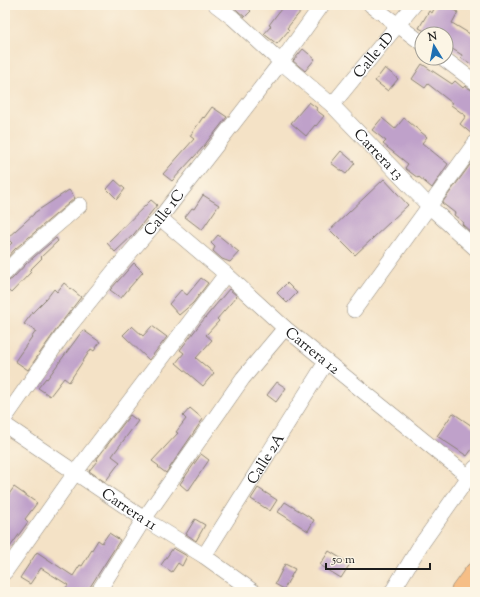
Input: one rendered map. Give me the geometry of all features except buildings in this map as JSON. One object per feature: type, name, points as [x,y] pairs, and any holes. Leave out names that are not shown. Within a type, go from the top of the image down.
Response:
[{"type":"highway","points":[[461,592],[475,573]]},
{"type":"street","name":"Carrera 13","points":[[216,5],[233,18],[281,62],[332,105],[429,206],[475,248]]},
{"type":"street","name":"Calle 1C","points":[[5,418],[68,328],[114,271],[160,218],[281,62],[322,5]]},
{"type":"street","points":[[371,5],[414,37]]},
{"type":"street","name":"Calle 1D","points":[[332,105],[414,5]]},
{"type":"street","points":[[454,66],[475,82]]},
{"type":"street","points":[[354,310],[475,143]]},
{"type":"street","points":[[5,273],[21,256],[80,205]]},
{"type":"street","name":"Carrera 12","points":[[160,218],[326,362],[472,473]]},
{"type":"street","points":[[5,572],[75,473],[226,274]]},
{"type":"street","points":[[98,592],[144,519],[243,378],[286,328]]},
{"type":"street","name":"Calle 2A","points":[[204,556],[326,362]]},
{"type":"street","name":"Carrera 11","points":[[5,425],[144,519],[204,556],[254,592]]},
{"type":"street","points":[[392,592],[420,546],[472,473]]}]
